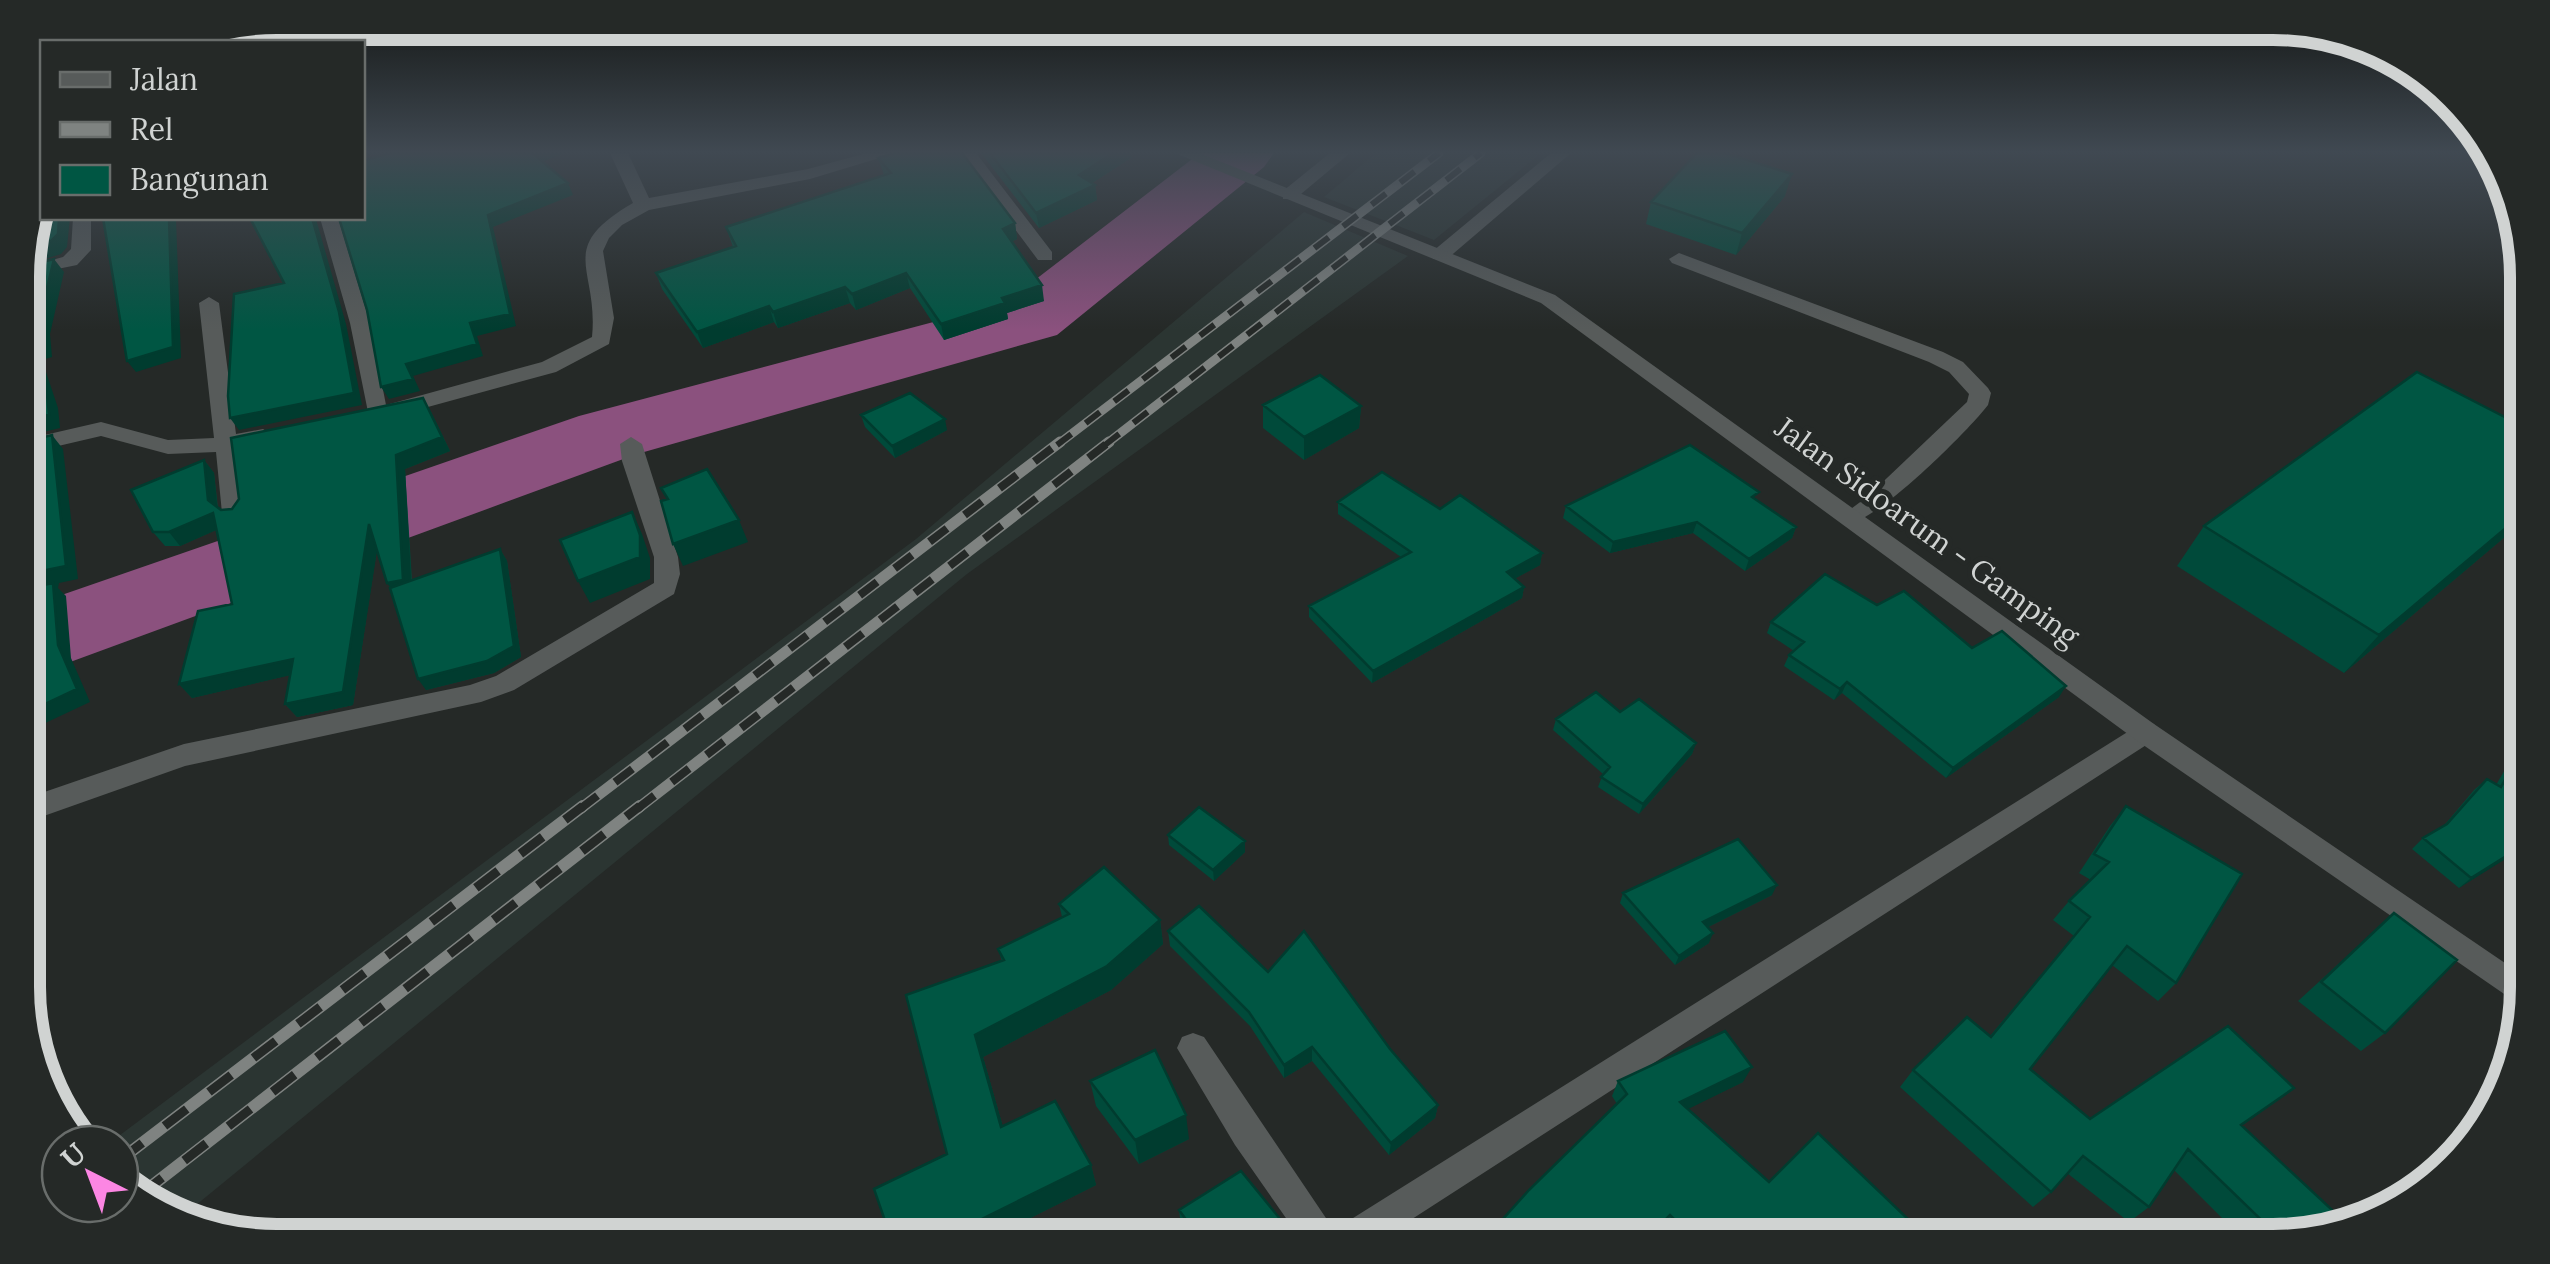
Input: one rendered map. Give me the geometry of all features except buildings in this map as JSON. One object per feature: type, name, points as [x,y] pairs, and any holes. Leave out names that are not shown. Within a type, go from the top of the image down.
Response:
[{"type":"street","points":[[330,220],[360,323],[368,414],[549,367],[602,340],[606,324],[591,264],[596,241],[610,223],[630,212]]},
{"type":"street","points":[[1012,212],[1045,256]]},
{"type":"street","name":"Jalan Sidoarum - Gamping","points":[[1334,212],[1548,299],[2145,732],[2510,983]]},
{"type":"street","points":[[1440,256],[1492,212]]},
{"type":"street","points":[[41,268],[70,260],[81,250],[82,220]]},
{"type":"street","points":[[1679,259],[1936,357],[1956,368],[1980,394],[1977,405],[1875,503],[1852,517]]},
{"type":"street","points":[[209,302],[234,513]]},
{"type":"street","points":[[41,443],[101,430],[168,447],[226,444],[283,432]]},
{"type":"street","points":[[40,805],[184,755],[472,696],[517,677],[665,588],[670,566],[632,463],[631,444]]},
{"type":"street","points":[[1375,1223],[2145,732]]},
{"type":"street","points":[[1193,1048],[1246,1134],[1310,1223]]},
{"type":"shaded area","points":[[1304,212],[1408,256],[967,574],[193,1208],[140,1180],[140,1124],[135,1124],[916,539]]},
{"type":"shaded area","points":[[1362,212],[1468,212],[1434,240]]},
{"type":"waterway","points":[[40,638],[608,435],[1031,319],[1166,212]]},
{"type":"railway","points":[[1057,445],[1362,212]]},
{"type":"railway","points":[[1105,445],[1405,212]]},
{"type":"railway","points":[[580,809],[1060,442]]},
{"type":"railway","points":[[637,809],[1109,442]]},
{"type":"railway","points":[[140,1145],[583,806]]},
{"type":"railway","points":[[150,1187],[640,806]]}]
